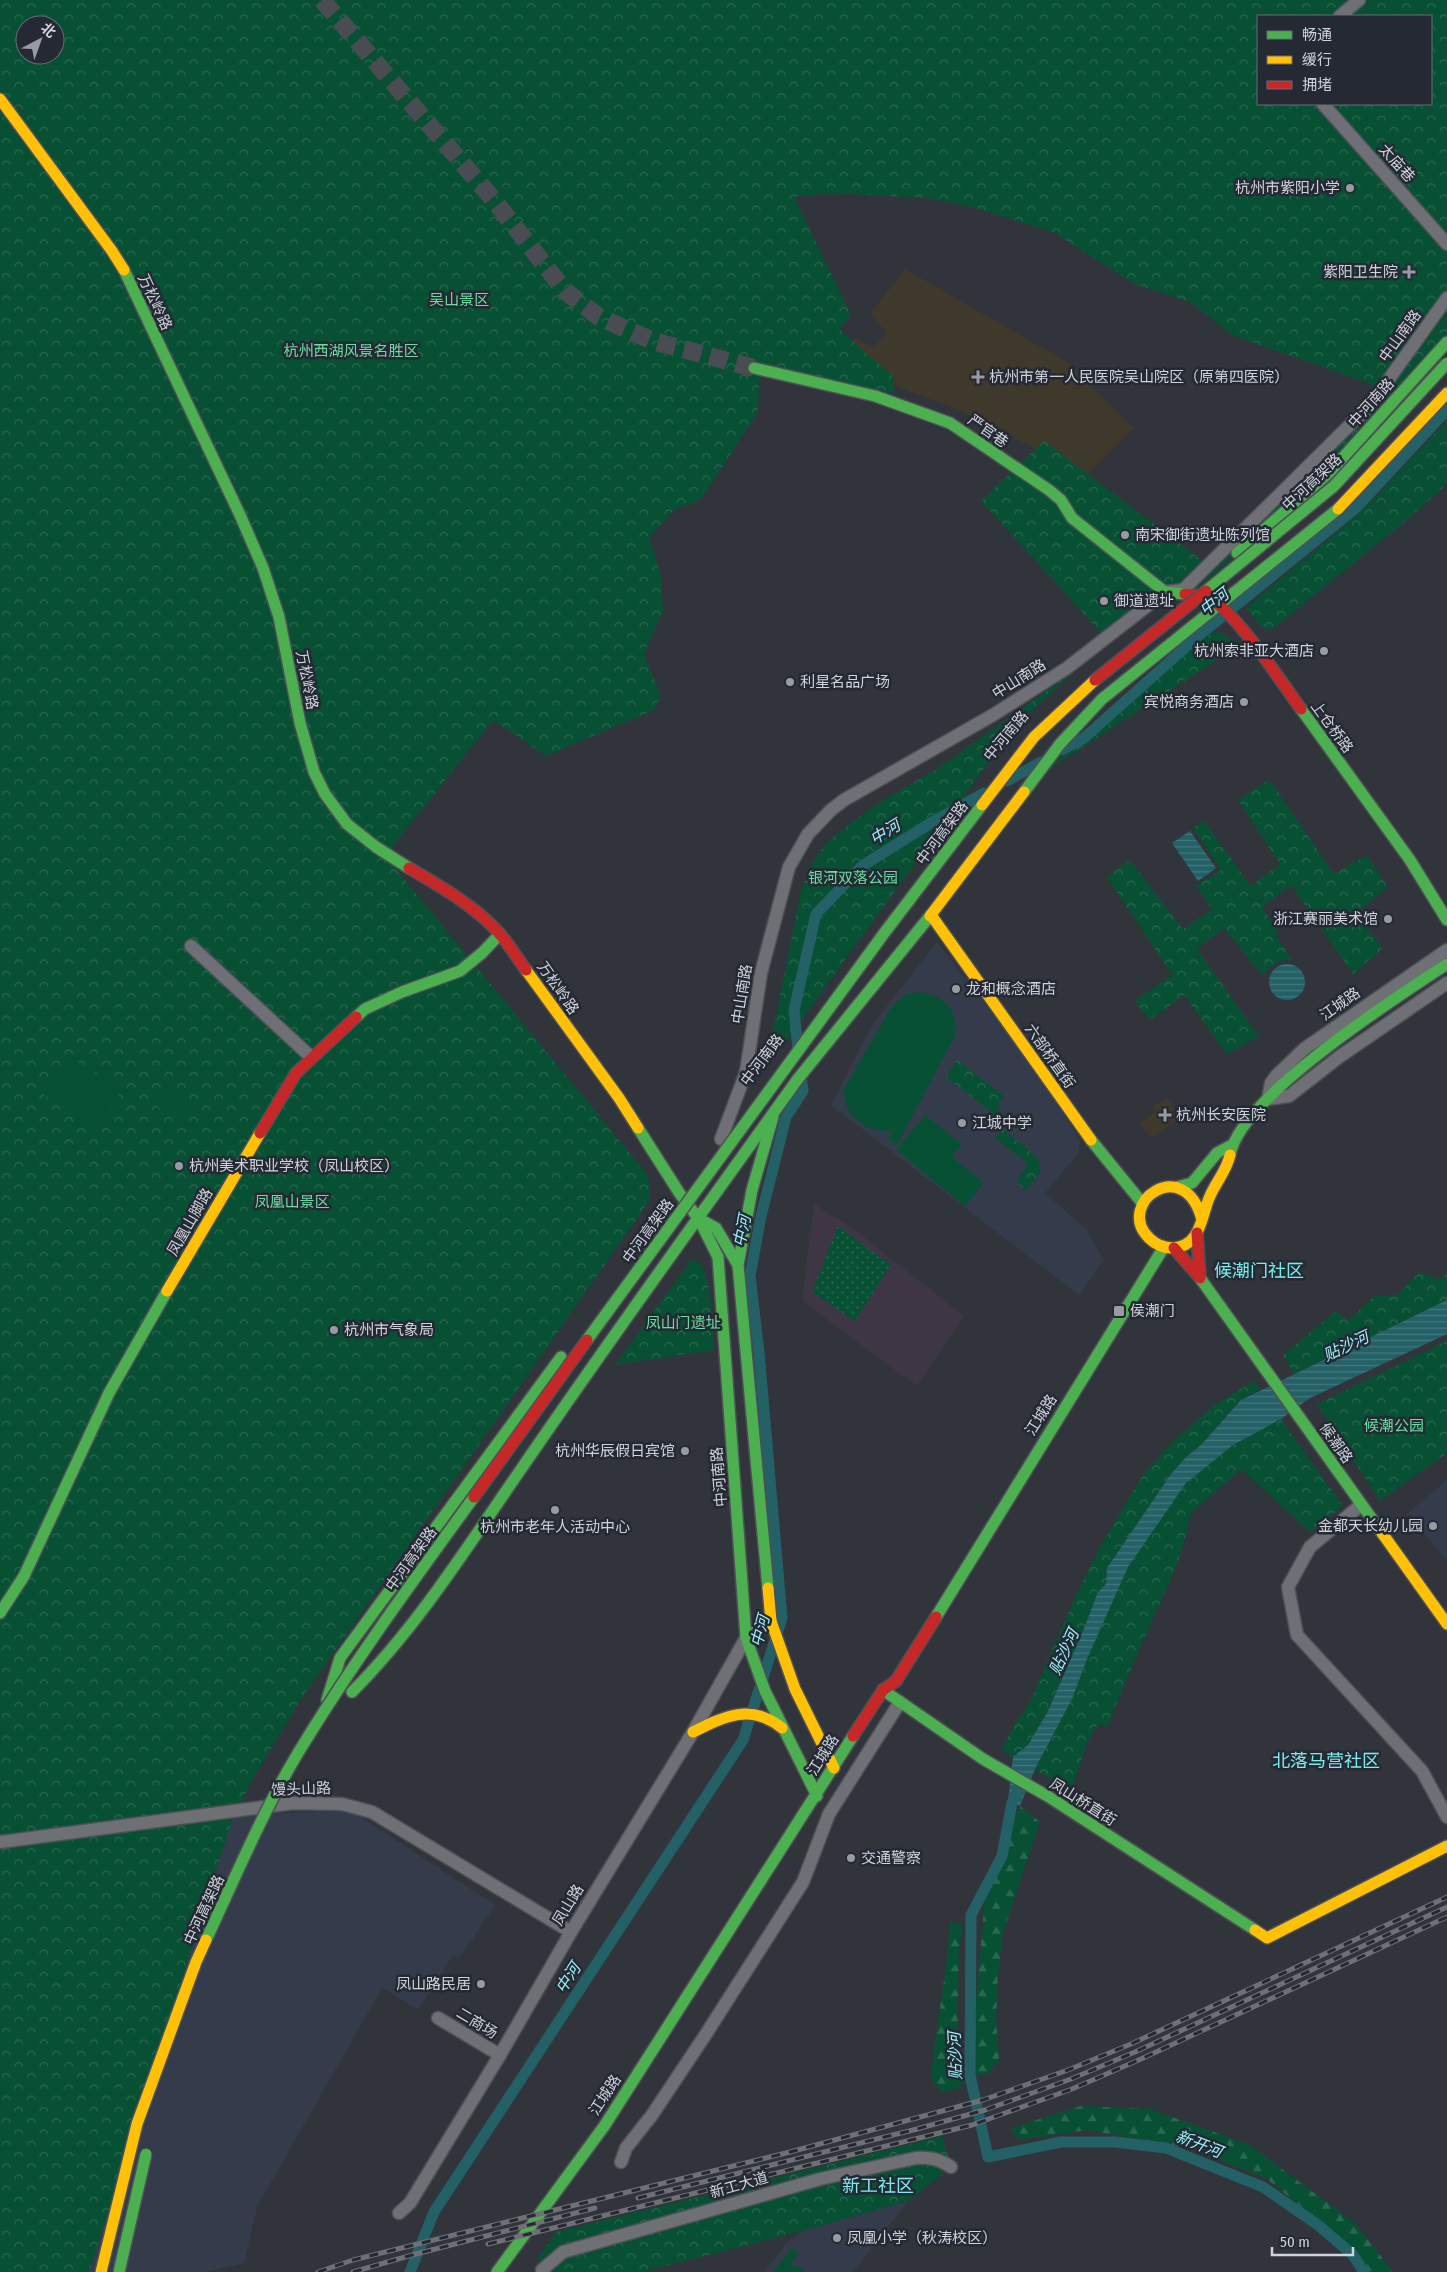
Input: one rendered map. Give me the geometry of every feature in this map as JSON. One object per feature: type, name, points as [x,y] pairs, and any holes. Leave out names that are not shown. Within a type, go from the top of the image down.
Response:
[{"type":"main road","name":"万松岭路","points":[[0,99],[112,250],[126,274],[241,518],[262,567],[278,614],[305,742],[316,773],[338,814],[364,839],[452,895],[488,921],[500,934],[619,1098],[680,1194],[698,1218]]},
{"type":"main road","name":"中河南路","points":[[322,1716],[340,1658],[680,1194],[1026,731],[1083,678],[1189,596],[1330,472],[1447,342]]},
{"type":"main road","name":"中河高架路","points":[[101,2272],[137,2124],[196,1962],[250,1845],[297,1755],[355,1662],[670,1226],[886,932],[1034,737],[1089,685],[1242,563],[1334,486],[1447,362]]},
{"type":"main road","name":"严官巷","points":[[754,368],[875,396],[950,423],[1049,490],[1061,500],[1072,518],[1165,592]]},
{"type":"main road","name":"中河高架路","points":[[981,829],[1048,744],[1096,695],[1259,565],[1343,493],[1447,380]]},
{"type":"main road","points":[[738,1265],[716,1228],[698,1218],[797,1080],[933,919],[1058,746],[1102,700],[1223,606],[1345,504],[1447,393]]},
{"type":"main road","name":"上仓桥路","points":[[1165,592],[1207,597],[1223,606],[1262,655],[1410,860],[1447,920]]},
{"type":"main road","name":"六部桥直街","points":[[933,919],[1096,1148],[1143,1204]]},
{"type":"main road","name":"凤凰山脚路","points":[[0,1613],[24,1576],[109,1393],[235,1173],[296,1073],[311,1057],[365,1010],[402,992],[460,971],[482,953],[500,934]]},
{"type":"main road","name":"中河高架路","points":[[698,1218],[624,1321],[437,1591],[368,1676],[349,1696],[372,1658],[670,1239],[799,1061],[890,945]]},
{"type":"main road","name":"江城路","points":[[1143,1204],[1148,1196],[1157,1190],[1167,1186],[1177,1187],[1192,1183],[1217,1153],[1230,1146],[1246,1123],[1268,1099],[1317,1054],[1383,1005],[1447,964]]},
{"type":"main road","points":[[775,1111],[752,1190],[738,1265],[772,1624],[794,1689],[834,1768]]},
{"type":"main road","name":"江城路","points":[[497,2272],[605,2126],[883,1690],[896,1681],[1169,1248],[1184,1245],[1197,1233],[1210,1197],[1229,1162],[1230,1146]]},
{"type":"main road","points":[[1177,1187],[1186,1190],[1198,1203],[1202,1220]]},
{"type":"main road","points":[[1143,1204],[1140,1214],[1141,1225],[1146,1235],[1153,1242],[1169,1248]]},
{"type":"main road","name":"中河南路","points":[[698,1218],[718,1256],[746,1638],[765,1691],[817,1796]]},
{"type":"main road","points":[[1197,1233],[1200,1278]]},
{"type":"main road","name":"候潮路","points":[[1169,1248],[1200,1278],[1447,1624]]},
{"type":"main road","name":"凤山桥直街","points":[[883,1690],[983,1759],[1034,1789],[1267,1938],[1447,1846]]},
{"type":"main road","points":[[693,1732],[718,1719],[740,1714],[760,1714],[773,1719],[787,1733]]},
{"type":"main road","points":[[281,1814],[294,1788]]},
{"type":"main road","points":[[119,2272],[149,2139]]},
{"type":"street","points":[[1341,15],[1359,0]]},
{"type":"street","name":"太庙巷","points":[[1324,105],[1447,244]]},
{"type":"street","name":"中山南路","points":[[721,1139],[746,1072],[761,973],[781,890],[789,867],[808,834],[844,800],[993,715],[1067,668],[1165,592],[1183,590],[1371,404],[1447,298]]},
{"type":"street","points":[[191,946],[311,1057]]},
{"type":"street","name":"江城路","points":[[1268,1099],[1271,1083],[1276,1076],[1304,1049],[1447,950]]},
{"type":"street","points":[[1268,1099],[1289,1096],[1339,1056],[1447,984]]},
{"type":"street","points":[[1361,1505],[1310,1547],[1288,1587],[1297,1635],[1422,1771],[1447,1817]]},
{"type":"street","name":"凤山路","points":[[399,2213],[410,2202],[500,2055],[571,1932],[693,1732],[746,1638],[772,1624]]},
{"type":"street","points":[[621,2162],[626,2148],[652,2115],[789,1906],[803,1882],[829,1814],[900,1702]]},
{"type":"street","name":"馒头山路","points":[[0,1842],[294,1803],[342,1804],[372,1812],[390,1822],[571,1932]]},
{"type":"street","name":"二商场","points":[[438,2018],[500,2055]]},
{"type":"street","name":"新工大道","points":[[542,2270],[563,2252],[820,2179],[916,2158],[929,2157],[942,2161],[951,2167]]},
{"type":"shaded area","name":"杭州市第一人民医院吴山院区（原第四医院）","points":[[905,269],[1069,363],[1134,428],[1084,478],[1000,429],[957,409],[837,364],[855,338],[874,347],[887,333],[870,314]]},
{"type":"shaded area","name":"江城中学","points":[[937,942],[1030,1062],[1080,1140],[1079,1152],[1045,1193],[1085,1228],[1104,1260],[1079,1295],[831,1105],[873,1024]]},
{"type":"shaded area","name":"杭州长安医院","points":[[1167,1098],[1180,1118],[1151,1138],[1140,1123],[1155,1112],[1152,1107]]},
{"type":"shaded area","points":[[814,1204],[852,1228],[964,1316],[917,1386],[802,1301]]},
{"type":"shaded area","name":"金都天长幼儿园","points":[[1447,1480],[1447,1560],[1407,1514]]},
{"type":"shaded area","points":[[350,1810],[495,1905],[459,1959],[453,1955],[418,2009],[382,1988],[257,2207],[244,2263],[205,2272],[0,2272],[231,1816]]},
{"type":"shaded area","name":"凤凰小学（秋涛校区）","points":[[908,2201],[853,2272],[764,2272],[786,2244],[802,2231]]},
{"type":"green space","name":"杭州西湖风景名胜区","points":[[0,0],[1447,0],[1447,343],[1330,472],[1192,593],[1186,587],[1105,637],[981,501],[1044,441],[1208,565],[1382,388],[1232,335],[1190,302],[1134,284],[1053,232],[975,208],[928,198],[829,193],[794,197],[851,315],[839,329],[894,377],[894,393],[759,377],[758,412],[701,499],[674,510],[649,537],[661,576],[663,610],[644,654],[661,696],[654,710],[546,756],[493,720],[385,856],[648,1175],[650,1200],[299,1702],[249,1786],[230,1827],[89,2272],[0,2272]]},
{"type":"green space","points":[[1447,421],[1447,484],[1402,524],[1270,631],[1262,627],[1246,608],[1361,512]]},
{"type":"green space","points":[[1215,631],[1241,644],[1052,767],[1054,762],[1110,722],[1174,662]]},
{"type":"green space","name":"银河双落公园","points":[[1077,669],[1014,727],[765,1070],[801,891],[813,861],[828,841],[872,807],[940,767]]},
{"type":"green space","points":[[1267,781],[1271,782],[1334,874],[1367,855],[1388,887],[1355,913],[1383,948],[1353,974],[1291,885],[1262,907],[1278,932],[1276,936],[1292,960],[1283,960],[1275,963],[1263,976],[1224,928],[1197,949],[1259,1036],[1227,1054],[1184,995],[1150,1020],[1134,1001],[1172,975],[1107,877],[1130,860],[1183,929],[1212,909],[1196,886],[1221,870],[1193,828],[1204,821],[1251,886],[1280,864],[1238,800]]},
{"type":"green space","points":[[917,992],[935,996],[947,1005],[954,1017],[955,1036],[897,1145],[888,1140],[893,1130],[874,1130],[858,1121],[852,1115],[844,1098],[844,1089],[891,1008],[904,995]]},
{"type":"green space","points":[[69,1056],[122,1090],[97,1129],[44,1095]]},
{"type":"green space","points":[[957,1060],[1004,1096],[998,1105],[1000,1111],[995,1115],[946,1077]]},
{"type":"green space","points":[[169,1088],[195,1111],[182,1127],[155,1104]]},
{"type":"green space","points":[[925,1115],[962,1144],[952,1157],[984,1183],[965,1206],[896,1150]]},
{"type":"green space","points":[[1003,1129],[1038,1158],[1040,1173],[1026,1191],[1016,1182],[1028,1164],[995,1138]]},
{"type":"green space","points":[[838,1226],[891,1265],[855,1321],[812,1292]]},
{"type":"green space","name":"凤山门遗址","points":[[692,1259],[701,1265],[708,1283],[714,1350],[615,1365]]},
{"type":"green space","points":[[1420,1272],[1440,1280],[1447,1272],[1447,1300],[1294,1374],[1283,1355],[1336,1311],[1348,1321],[1375,1296],[1397,1295]]},
{"type":"green space","name":"候潮公园","points":[[1447,1341],[1447,1453],[1380,1501],[1317,1404]]},
{"type":"green space","points":[[1254,1381],[1260,1389],[1241,1400],[1201,1445],[1186,1457],[1171,1474],[1107,1568],[1106,1584],[1098,1592],[1048,1711],[1028,1745],[1013,1757],[1001,1749],[1030,1702],[1075,1597],[1100,1547],[1143,1475],[1174,1440],[1216,1404]]},
{"type":"green space","points":[[1281,1419],[1343,1506],[1310,1532],[1241,1469],[1190,1514],[1188,1529],[1174,1571],[1107,1727],[1098,1724],[1087,1743],[1071,1790],[1035,1770],[1072,1699],[1087,1659],[1128,1567],[1147,1536],[1186,1483],[1233,1445]]},
{"type":"green space","points":[[1020,1806],[1040,1822],[1003,1933],[996,2018],[999,2060],[987,2074],[974,2076],[975,2011],[985,1898],[1005,1855],[1012,1821]]},
{"type":"green space","points":[[950,1922],[963,1924],[959,1950],[957,2048],[966,2081],[959,2088],[941,2092],[931,2078]]},
{"type":"green space","points":[[1081,2106],[1150,2109],[1250,2145],[1356,2224],[1393,2272],[1370,2272],[1353,2249],[1267,2179],[1189,2148],[1088,2130],[1018,2140],[1011,2128]]},
{"type":"green space","points":[[943,2136],[945,2148],[953,2166],[908,2201],[802,2231],[642,2272],[556,2272],[537,2260],[556,2232]]},
{"type":"green space","points":[[792,2248],[799,2253],[790,2265],[800,2267],[805,2272],[773,2272]]},
{"type":"water","points":[[1190,831],[1216,868],[1198,881],[1172,843]]},
{"type":"water","points":[[1287,964],[1294,965],[1300,969],[1304,975],[1304,989],[1300,995],[1294,999],[1287,1000],[1280,999],[1274,995],[1270,989],[1269,982],[1270,975],[1274,969],[1280,965]]},
{"type":"water","points":[[1447,1300],[1447,1334],[1310,1398],[1281,1419],[1233,1445],[1186,1483],[1128,1567],[1087,1659],[1072,1699],[1035,1769],[1020,1806],[1008,1801],[1013,1757],[1028,1745],[1048,1711],[1098,1592],[1106,1584],[1107,1568],[1171,1474],[1186,1457],[1201,1445],[1241,1400]]},
{"type":"waterway","name":"中河","points":[[1062,750],[1084,738],[1197,637],[1356,508],[1447,410]]},
{"type":"waterway","name":"中河","points":[[1007,781],[1041,762]]},
{"type":"waterway","name":"中河","points":[[798,1049],[794,1010],[816,914],[862,866],[929,824],[984,793]]},
{"type":"waterway","name":"中河","points":[[410,2272],[434,2212],[743,1740],[782,1618],[759,1352],[750,1276],[761,1216],[786,1117],[803,1091],[801,1075]]},
{"type":"waterway","name":"新开河","points":[[1018,1791],[1012,1803],[1002,1856],[971,1915],[970,2075],[988,2157],[1061,2142],[1115,2142],[1166,2148],[1263,2187],[1318,2225],[1353,2255],[1364,2272]]},
{"type":"tunnel","points":[[322,0],[493,199],[565,291],[599,317],[653,341],[754,368]]},
{"type":"railway","points":[[318,2272],[353,2260],[790,2152],[983,2100],[1068,2070],[1131,2044],[1447,1897]]},
{"type":"railway","points":[[638,2198],[917,2129],[985,2110],[1071,2079],[1135,2052],[1447,1907]]},
{"type":"railway","points":[[488,2244],[972,2125],[1072,2089],[1141,2059],[1447,1917]]},
{"type":"railway","points":[[353,2272],[595,2208]]},
{"type":"traffic: fast","points":[[124,270],[240,515],[263,568],[279,617],[300,723],[314,772],[325,794],[347,824],[376,847],[409,868]]},
{"type":"traffic: fast","points":[[1237,553],[1330,472],[1447,342]]},
{"type":"traffic: fast","points":[[1206,591],[1334,486],[1447,363]]},
{"type":"traffic: fast","points":[[754,368],[875,396],[950,423],[1049,490],[1061,500],[1072,518],[1165,592],[1185,594]]},
{"type":"traffic: fast","points":[[1024,792],[1060,744],[1102,699],[1338,509]]},
{"type":"traffic: fast","points":[[1301,709],[1410,860],[1447,920]]},
{"type":"traffic: fast","points":[[587,1340],[885,932],[982,805]]},
{"type":"traffic: fast","points":[[698,1218],[797,1080],[930,916]]},
{"type":"traffic: fast","points":[[356,1017],[365,1009],[402,992],[460,971],[482,953],[500,934]]},
{"type":"traffic: fast","points":[[1230,1155],[1240,1131],[1261,1105],[1290,1078],[1359,1024],[1447,964]]},
{"type":"traffic: fast","points":[[768,1588],[738,1265],[752,1190],[773,1117]]},
{"type":"traffic: fast","points":[[638,1128],[680,1194],[698,1218],[716,1228],[738,1265]]},
{"type":"traffic: fast","points":[[1091,1140],[1143,1204]]},
{"type":"traffic: fast","points":[[1177,1187],[1192,1183],[1217,1153],[1230,1146]]},
{"type":"traffic: fast","points":[[352,1692],[398,1642],[419,1615],[698,1218]]},
{"type":"traffic: fast","points":[[700,1221],[718,1257],[746,1638],[765,1691],[817,1796]]},
{"type":"traffic: fast","points":[[936,1617],[1164,1247]]},
{"type":"traffic: fast","points":[[1200,1278],[1382,1533]]},
{"type":"traffic: fast","points":[[0,1613],[24,1576],[109,1393],[167,1291]]},
{"type":"traffic: fast","points":[[327,1700],[340,1658],[561,1357]]},
{"type":"traffic: fast","points":[[206,1940],[261,1822],[298,1753],[361,1655],[474,1497]]},
{"type":"traffic: fast","points":[[883,1690],[983,1759],[1049,1797],[1255,1930]]},
{"type":"traffic: fast","points":[[497,2272],[605,2125],[853,1736]]},
{"type":"traffic: fast","points":[[119,2272],[146,2154]]},
{"type":"traffic: slow","points":[[0,99],[124,270]]},
{"type":"traffic: slow","points":[[1338,509],[1447,393]]},
{"type":"traffic: slow","points":[[982,805],[1034,737],[1095,680]]},
{"type":"traffic: slow","points":[[930,916],[1024,792]]},
{"type":"traffic: slow","points":[[931,915],[1091,1140]]},
{"type":"traffic: slow","points":[[526,970],[619,1098],[638,1128]]},
{"type":"traffic: slow","points":[[167,1291],[260,1133]]},
{"type":"traffic: slow","points":[[1202,1220],[1193,1200],[1182,1190],[1169,1187],[1156,1191],[1146,1199],[1140,1211],[1141,1224],[1154,1243],[1163,1247],[1173,1248],[1190,1242],[1199,1228],[1202,1220],[1210,1196],[1230,1155]]},
{"type":"traffic: slow","points":[[1382,1533],[1447,1624]]},
{"type":"traffic: slow","points":[[768,1588],[771,1621],[795,1689],[834,1768]]},
{"type":"traffic: slow","points":[[693,1732],[727,1717],[749,1714],[771,1720],[782,1728]]},
{"type":"traffic: slow","points":[[1255,1930],[1267,1938],[1447,1846]]},
{"type":"traffic: slow","points":[[101,2272],[137,2124],[196,1962],[206,1940]]},
{"type":"traffic: jam","points":[[1095,680],[1206,591]]},
{"type":"traffic: jam","points":[[1185,594],[1208,598],[1232,617],[1301,709]]},
{"type":"traffic: jam","points":[[409,868],[457,897],[479,914],[503,937],[526,970]]},
{"type":"traffic: jam","points":[[260,1133],[296,1073],[356,1017]]},
{"type":"traffic: jam","points":[[1174,1248],[1200,1278],[1197,1233]]},
{"type":"traffic: jam","points":[[474,1497],[587,1340]]},
{"type":"traffic: jam","points":[[853,1736],[883,1690],[896,1681],[936,1617]]},
{"type":"place","name":"杭州市紫阳小学","points":[[1350,188]]},
{"type":"place","name":"紫阳卫生院","points":[[1409,272]]},
{"type":"place","name":"杭州市第一人民医院吴山院区（原第四医院）","points":[[978,377]]},
{"type":"place","name":"南宋御街遗址陈列馆","points":[[1125,535]]},
{"type":"place","name":"御道遗址","points":[[1104,601]]},
{"type":"place","name":"杭州索非亚大酒店","points":[[1324,651]]},
{"type":"place","name":"利星名品广场","points":[[790,682]]},
{"type":"place","name":"宾悦商务酒店","points":[[1244,702]]},
{"type":"place","name":"浙江赛丽美术馆","points":[[1388,919]]},
{"type":"place","name":"龙和概念酒店","points":[[956,989]]},
{"type":"place","name":"杭州长安医院","points":[[1165,1115]]},
{"type":"place","name":"江城中学","points":[[962,1123]]},
{"type":"place","name":"杭州美术职业学校（凤山校区）","points":[[179,1166]]},
{"type":"place","name":"侯潮门","points":[[1119,1311]]},
{"type":"place","name":"杭州市气象局","points":[[334,1330]]},
{"type":"place","name":"杭州华辰假日宾馆","points":[[685,1451]]},
{"type":"place","name":"杭州市老年人活动中心","points":[[555,1510]]},
{"type":"place","name":"金都天长幼儿园","points":[[1433,1526]]},
{"type":"place","name":"交通警察","points":[[851,1858]]},
{"type":"place","name":"凤山路民居","points":[[481,1984]]},
{"type":"place","name":"凤凰小学（秋涛校区）","points":[[837,2238]]},
{"type":"district","name":"候潮门社区","points":[[1259,1271]]},
{"type":"district","name":"北落马营社区","points":[[1326,1761]]},
{"type":"district","name":"新工社区","points":[[878,2186]]},
{"type":"park label","name":"吴山景区","points":[[459,300]]},
{"type":"park label","name":"凤凰山景区","points":[[292,1202]]},
{"type":"water label","name":"贴沙河","points":[[1346,1346]]},
{"type":"water label","name":"贴沙河","points":[[1064,1652]]},
{"type":"water label","name":"贴沙河","points":[[955,2056]]}]
